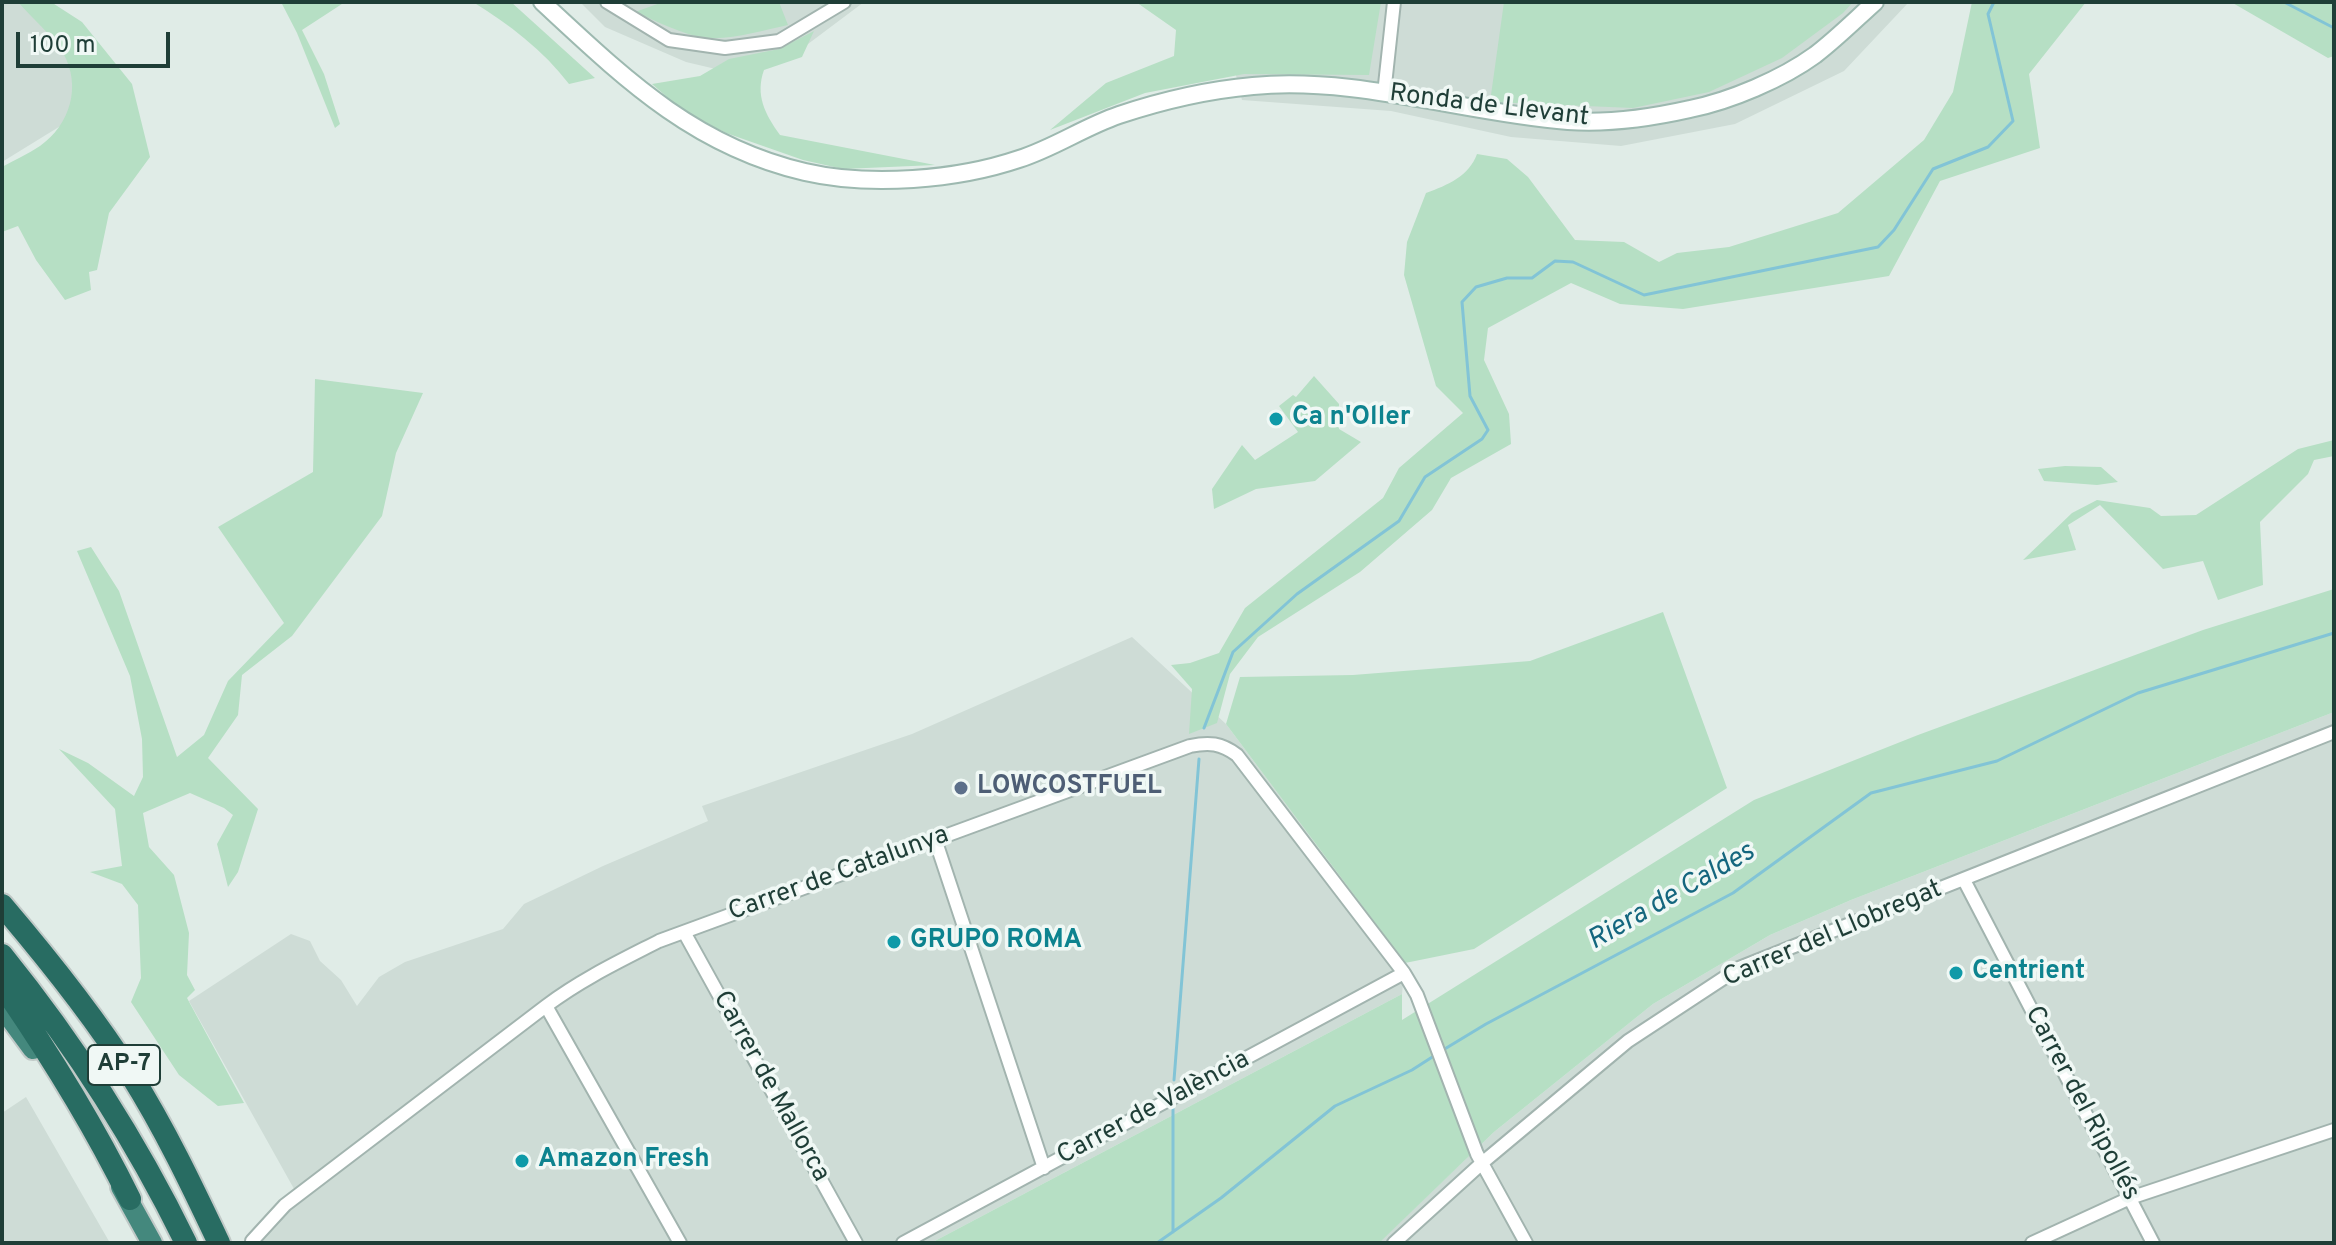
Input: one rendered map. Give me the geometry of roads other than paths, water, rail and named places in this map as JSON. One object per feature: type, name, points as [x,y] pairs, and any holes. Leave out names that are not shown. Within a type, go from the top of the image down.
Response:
[{"type":"highway","name":"AP-7","points":[[2,905],[62,977],[130,1073],[181,1163],[219,1243]]},
{"type":"highway","name":"AP-7","points":[[2,955],[47,1013],[104,1097],[186,1243]]},
{"type":"highway","points":[[2,985],[45,1047],[113,1164],[152,1243]]},
{"type":"highway","points":[[2,1007],[38,1055],[130,1199]]},
{"type":"main road","name":"Ronda de Llevant","points":[[542,2],[646,95],[693,128],[745,152],[805,172],[860,180],[911,181],[1019,160],[1117,116],[1216,91],[1256,85],[1347,88],[1491,112],[1572,121],[1642,119],[1696,108],[1754,88],[1814,55],[1875,2]]},
{"type":"street","points":[[607,2],[669,40],[725,48],[779,41],[844,2]]},
{"type":"street","points":[[1384,94],[1394,2]]},
{"type":"street","name":"Carrer del Llobregat","points":[[1394,1243],[1482,1163],[1628,1041],[1739,968],[2334,734]]},
{"type":"street","name":"Carrer de Catalunya","points":[[252,1241],[285,1205],[578,982],[659,941],[1190,746],[1216,743],[1237,755],[1404,973],[1417,995],[1455,1100],[1482,1163],[1526,1243]]},
{"type":"street","points":[[935,839],[1044,1168]]},
{"type":"street","name":"Carrer del Ripollés","points":[[1964,880],[2153,1243]]},
{"type":"street","name":"Carrer de Mallorca","points":[[684,932],[856,1243]]},
{"type":"street","name":"Carrer de València","points":[[903,1243],[1404,973]]},
{"type":"street","points":[[546,1006],[680,1243]]},
{"type":"street","points":[[2032,1243],[2130,1198],[2334,1130]]},
{"type":"waterway","points":[[1204,728],[1233,652],[1297,594],[1399,521],[1425,477],[1482,439],[1488,430],[1470,396],[1462,302],[1476,287],[1507,278],[1532,278],[1555,261],[1573,262],[1644,295],[1878,247],[1894,230],[1933,169],[1988,147],[2013,121],[1988,14],[1994,2]]},
{"type":"waterway","points":[[2284,2],[2334,28]]},
{"type":"waterway","name":"Riera de Caldes","points":[[1443,1050],[1733,893],[1871,793],[1997,761],[2138,693],[2334,633]]},
{"type":"waterway","points":[[1174,1080],[1199,759]]},
{"type":"waterway","name":"Riera de Caldes","points":[[1157,1243],[1221,1198],[1335,1106],[1412,1070],[1437,1054]]},
{"type":"waterway","points":[[1173,1108],[1173,1232]]},
{"type":"place","name":"Ca n'Oller","points":[[1276,419]]},
{"type":"place","name":"LOWCOSTFUEL","points":[[961,788]]},
{"type":"place","name":"GRUPO ROMA","points":[[894,942]]},
{"type":"place","name":"Centrient","points":[[1956,973]]},
{"type":"place","name":"Amazon Fresh","points":[[522,1161]]}]
